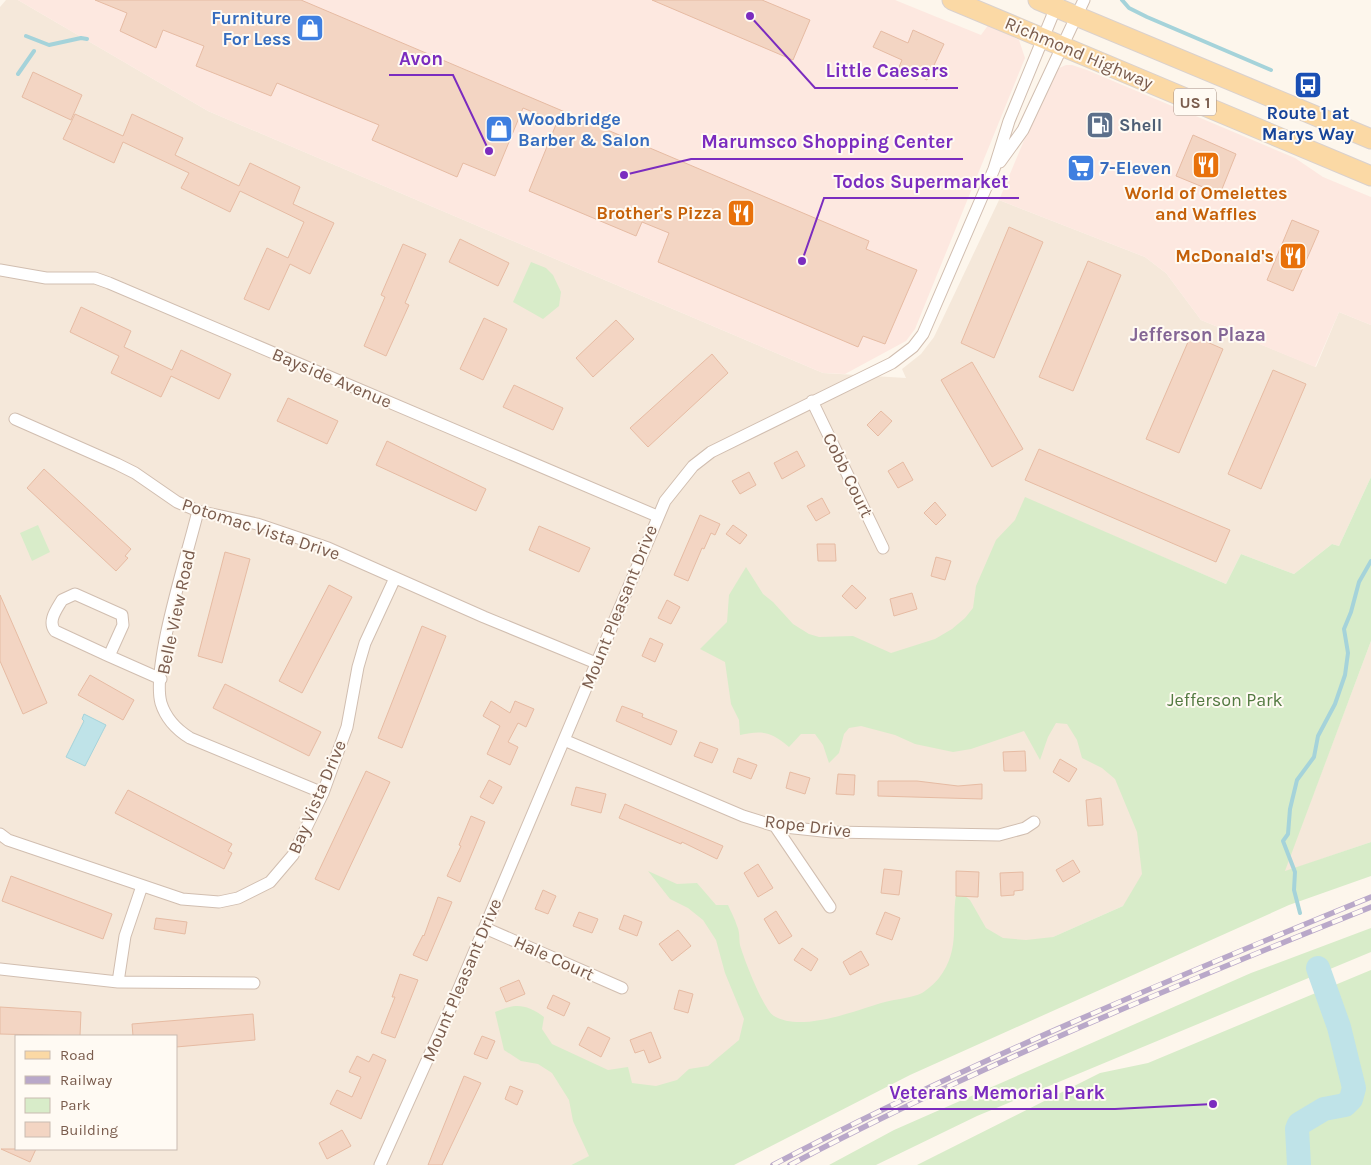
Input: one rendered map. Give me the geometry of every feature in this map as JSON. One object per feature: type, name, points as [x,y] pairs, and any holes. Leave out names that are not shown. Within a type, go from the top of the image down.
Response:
[{"type":"main road","name":"Richmond Highway","points":[[952,0],[1062,44],[1371,176]]},
{"type":"main road","name":"Richmond Highway","points":[[1038,0],[1080,8],[1371,140]]},
{"type":"street","name":"Mount Pleasant Drive","points":[[380,1165],[485,928],[657,516],[678,482],[711,452],[892,363],[912,347],[923,334],[994,169],[1009,121],[1057,4]]},
{"type":"street","name":"Mount Pleasant Drive","points":[[994,169],[1023,130],[1080,8]]},
{"type":"street","name":"Bayside Avenue","points":[[0,270],[46,278],[95,278],[109,283],[657,516]]},
{"type":"street","name":"Cobb Court","points":[[812,402],[883,548]]},
{"type":"street","name":"Potomac Vista Drive","points":[[15,419],[117,464],[177,502],[198,511],[297,536],[596,663]]},
{"type":"street","name":"Belle View Road","points":[[198,511],[170,619],[161,679],[161,703],[166,715],[182,732],[323,793]]},
{"type":"street","name":"Bay Vista Drive","points":[[0,834],[8,840],[182,899],[200,902],[238,898],[255,892],[283,870],[294,855],[323,793],[347,727],[358,667],[365,643],[395,578]]},
{"type":"street","points":[[109,656],[123,625],[122,615],[79,595],[68,596],[62,600],[51,621],[55,631],[109,656],[161,679]]},
{"type":"street","name":"Rope Drive","points":[[564,740],[743,816],[775,826],[832,832],[999,835],[1025,828],[1034,822]]},
{"type":"street","points":[[775,826],[830,907]]},
{"type":"street","points":[[118,982],[125,936],[142,886]]},
{"type":"street","name":"Hale Court","points":[[485,928],[622,988]]},
{"type":"street","points":[[0,969],[118,982],[254,983]]},
{"type":"shaded area","points":[[6,0],[18,0],[208,111],[823,373],[906,378],[902,369],[921,354],[934,337],[999,200],[1145,257],[1166,273],[1201,320],[1316,367],[1339,312],[1371,325],[1371,477],[1339,546],[1332,544],[1294,574],[1241,554],[1226,584],[1025,498],[1128,763],[1177,882],[925,994],[571,1165],[0,1165],[0,7]]},
{"type":"shaded area","points":[[18,0],[895,0],[981,35],[989,24],[1019,40],[1025,58],[915,329],[906,341],[845,374],[823,373],[208,111]]},
{"type":"shaded area","name":"Jefferson Plaza","points":[[1066,65],[1087,70],[1295,158],[1323,177],[1371,197],[1371,325],[1339,312],[1315,367],[1201,320],[1166,273],[1145,257],[999,200],[1048,83],[1057,69]]},
{"type":"shaded area","points":[[1371,641],[1371,842],[1284,872]]},
{"type":"green space","points":[[531,262],[546,268],[553,275],[561,292],[559,306],[543,319],[513,302]]},
{"type":"green space","name":"Jefferson Park","points":[[1371,477],[1371,641],[1285,871],[1371,842],[1371,876],[1289,905],[910,1075],[734,1165],[571,1165],[589,1156],[573,1121],[569,1100],[552,1073],[538,1064],[521,1061],[504,1050],[495,1012],[515,1006],[532,1009],[544,1017],[542,1029],[552,1044],[608,1070],[628,1067],[632,1083],[656,1086],[677,1080],[689,1069],[708,1066],[739,1040],[744,1019],[725,973],[716,940],[703,920],[688,908],[670,899],[648,871],[677,884],[697,883],[716,905],[728,905],[738,928],[740,945],[745,961],[765,1004],[774,1016],[786,1021],[799,1022],[829,1018],[914,996],[929,988],[939,978],[951,956],[957,890],[970,900],[986,928],[1003,938],[1026,940],[1053,937],[1123,906],[1142,874],[1137,832],[1115,779],[1102,768],[1082,758],[1077,740],[1067,724],[1056,723],[1048,737],[1040,760],[1024,731],[971,749],[953,752],[915,744],[895,735],[861,726],[849,728],[844,734],[839,753],[829,763],[823,745],[815,734],[801,734],[789,747],[772,735],[755,733],[740,735],[739,720],[731,704],[725,662],[700,649],[727,622],[729,595],[746,567],[763,594],[793,624],[809,634],[819,637],[853,636],[891,653],[935,639],[952,629],[965,618],[973,608],[976,586],[996,540],[1015,520],[1025,497],[1226,584],[1241,554],[1294,574],[1332,544],[1339,546]]},
{"type":"green space","points":[[38,525],[50,552],[32,561],[20,533]]},
{"type":"green space","points":[[1371,928],[1371,952],[977,1116],[876,1165],[829,1165],[894,1130],[1251,973]]},
{"type":"green space","points":[[1371,970],[1371,1165],[917,1165],[1100,1073],[1148,1063]]},
{"type":"water","points":[[84,714],[106,725],[85,766],[66,757],[84,721],[82,719]]},
{"type":"building","points":[[95,0],[301,0],[869,241],[866,249],[917,270],[885,344],[863,336],[858,347],[658,262],[669,233],[642,222],[636,236],[529,191],[557,122],[523,108],[495,176],[463,163],[457,177],[372,140],[379,125],[277,83],[271,96],[196,66],[204,46],[163,30],[156,48],[120,31],[127,13]]},
{"type":"building","points":[[652,0],[762,0],[810,20],[793,60]]},
{"type":"building","points":[[913,30],[944,44],[927,80],[899,67],[902,60],[873,47],[881,31],[908,43]]},
{"type":"building","points":[[33,72],[82,95],[71,120],[22,97]]},
{"type":"building","points":[[75,114],[123,136],[132,114],[183,138],[175,155],[239,186],[250,163],[300,187],[293,204],[334,223],[310,274],[290,264],[269,310],[244,299],[267,248],[288,258],[304,222],[240,191],[230,212],[181,188],[189,173],[123,142],[114,163],[63,139]]},
{"type":"building","name":"World of Omelettes and Waffles","points":[[1193,135],[1236,154],[1220,194],[1176,176]]},
{"type":"building","name":"McDonald's","points":[[1292,220],[1319,231],[1293,291],[1267,280]]},
{"type":"building","points":[[1009,227],[1043,242],[994,358],[961,343]]},
{"type":"building","points":[[460,239],[509,263],[498,286],[449,262]]},
{"type":"building","points":[[403,244],[426,254],[405,303],[409,305],[386,356],[364,346],[385,297],[381,295]]},
{"type":"building","points":[[1088,261],[1121,275],[1073,391],[1039,377]]},
{"type":"building","points":[[81,307],[131,331],[124,347],[172,370],[181,350],[231,374],[219,399],[171,376],[161,397],[111,373],[119,356],[70,332]]},
{"type":"building","points":[[484,318],[507,329],[483,380],[460,369]]},
{"type":"building","points":[[616,320],[634,339],[593,377],[576,358]]},
{"type":"building","points":[[1191,335],[1223,349],[1179,453],[1146,439]]},
{"type":"building","points":[[712,354],[728,373],[648,447],[630,428]]},
{"type":"building","points":[[972,362],[1023,449],[992,467],[941,380]]},
{"type":"building","points":[[1273,370],[1306,384],[1261,489],[1228,474]]},
{"type":"building","points":[[514,385],[563,408],[553,430],[503,407]]},
{"type":"building","points":[[288,398],[338,421],[327,444],[277,421]]},
{"type":"building","points":[[881,411],[892,421],[878,436],[867,425]]},
{"type":"building","points":[[387,441],[486,489],[476,511],[376,465]]},
{"type":"building","points":[[1039,449],[1230,530],[1216,562],[1025,480]]},
{"type":"building","points":[[797,451],[805,466],[782,479],[774,463]]},
{"type":"building","points":[[903,462],[913,480],[898,488],[888,471]]},
{"type":"building","points":[[44,469],[131,549],[125,556],[128,558],[116,571],[27,488]]},
{"type":"building","points":[[749,472],[756,485],[740,494],[732,481]]},
{"type":"building","points":[[822,498],[830,513],[816,521],[807,506]]},
{"type":"building","points":[[935,502],[946,515],[936,525],[924,513]]},
{"type":"building","points":[[700,515],[720,524],[715,535],[711,533],[704,549],[702,548],[688,581],[674,575]]},
{"type":"building","points":[[733,525],[747,535],[740,544],[726,534]]},
{"type":"building","points":[[539,526],[590,548],[579,572],[529,550]]},
{"type":"building","points":[[817,544],[835,544],[836,561],[818,561]]},
{"type":"building","points":[[225,552],[250,559],[222,663],[198,656]]},
{"type":"building","points":[[936,557],[951,561],[945,580],[931,576]]},
{"type":"building","points":[[329,585],[352,597],[302,693],[279,681]]},
{"type":"building","points":[[852,585],[866,598],[856,609],[842,596]]},
{"type":"building","points":[[912,593],[917,609],[894,616],[890,599]]},
{"type":"building","points":[[0,595],[47,703],[23,714],[0,661]]},
{"type":"building","points":[[667,600],[680,607],[671,624],[658,618]]},
{"type":"building","points":[[422,626],[446,636],[402,748],[378,738]]},
{"type":"building","points":[[650,638],[663,644],[655,662],[642,656]]},
{"type":"building","points":[[90,675],[134,700],[123,720],[78,695]]},
{"type":"building","points":[[225,684],[321,732],[309,756],[213,708]]},
{"type":"building","points":[[491,701],[510,713],[515,701],[534,709],[526,727],[518,723],[508,742],[518,747],[510,765],[487,754],[500,726],[483,716]]},
{"type":"building","points":[[622,706],[643,714],[642,717],[677,731],[671,745],[616,721]]},
{"type":"building","points":[[700,742],[718,749],[712,763],[694,756]]},
{"type":"building","points":[[1025,751],[1026,771],[1004,771],[1003,752]]},
{"type":"building","points":[[738,758],[757,765],[751,779],[733,772]]},
{"type":"building","points":[[1060,759],[1077,769],[1069,782],[1053,772]]},
{"type":"building","points":[[366,771],[390,782],[339,890],[315,879]]},
{"type":"building","points":[[790,772],[810,778],[805,794],[786,788]]},
{"type":"building","points":[[838,774],[855,775],[854,795],[836,794]]},
{"type":"building","points":[[489,780],[502,787],[493,804],[480,797]]},
{"type":"building","points":[[878,781],[917,781],[958,786],[982,784],[982,799],[878,796]]},
{"type":"building","points":[[576,787],[606,794],[601,813],[571,805]]},
{"type":"building","points":[[128,790],[232,844],[228,851],[232,853],[224,869],[115,813]]},
{"type":"building","points":[[1101,798],[1103,825],[1088,826],[1086,800]]},
{"type":"building","points":[[625,804],[723,846],[717,859],[682,842],[681,844],[619,818]]},
{"type":"building","points":[[471,816],[485,822],[460,882],[447,876],[461,846],[459,845]]},
{"type":"building","points":[[1073,860],[1080,872],[1063,882],[1056,870]]},
{"type":"building","points":[[758,864],[773,888],[758,897],[744,873]]},
{"type":"building","points":[[884,869],[902,871],[899,895],[881,893]]},
{"type":"building","points":[[956,871],[979,872],[978,897],[956,896]]},
{"type":"building","points":[[1023,872],[1023,890],[1014,891],[1014,895],[1001,896],[1000,873]]},
{"type":"building","points":[[11,876],[112,914],[103,939],[2,901]]},
{"type":"building","points":[[543,890],[556,896],[548,914],[535,909]]},
{"type":"building","points":[[438,897],[452,902],[427,961],[413,955],[424,936]]},
{"type":"building","points":[[776,911],[792,936],[779,944],[764,919]]},
{"type":"building","points":[[579,912],[598,919],[592,933],[573,926]]},
{"type":"building","points":[[885,912],[900,918],[892,940],[876,934]]},
{"type":"building","points":[[624,915],[642,922],[637,936],[619,929]]},
{"type":"building","points":[[156,918],[187,922],[185,934],[154,929]]},
{"type":"building","points":[[678,930],[691,946],[672,961],[659,944]]},
{"type":"building","points":[[802,948],[818,959],[811,971],[794,960]]},
{"type":"building","points":[[861,951],[869,965],[850,975],[843,962]]},
{"type":"building","points":[[400,974],[418,980],[395,1038],[381,1033],[395,997],[392,997]]},
{"type":"building","points":[[519,980],[525,994],[506,1002],[500,988]]},
{"type":"building","points":[[679,990],[693,994],[688,1013],[674,1009]]},
{"type":"building","points":[[553,995],[570,1003],[564,1016],[547,1008]]},
{"type":"building","points":[[0,1007],[81,1012],[80,1035],[0,1034]]},
{"type":"building","points":[[253,1014],[255,1040],[178,1047],[178,1035],[133,1035],[132,1024]]},
{"type":"building","points":[[588,1027],[610,1038],[601,1057],[579,1045]]},
{"type":"building","points":[[651,1032],[661,1058],[649,1063],[644,1050],[635,1053],[630,1040]]},
{"type":"building","points":[[482,1036],[495,1041],[487,1059],[474,1054]]},
{"type":"building","points":[[373,1054],[386,1060],[361,1119],[330,1104],[337,1090],[352,1097],[361,1077],[349,1072],[357,1056],[369,1062]]},
{"type":"building","points":[[464,1076],[481,1083],[442,1165],[428,1165]]},
{"type":"building","points":[[510,1086],[523,1091],[517,1105],[505,1099]]},
{"type":"building","points":[[342,1130],[351,1146],[327,1159],[319,1143]]},
{"type":"building","points":[[1,1149],[36,1150],[30,1162]]},
{"type":"waterway","points":[[1122,0],[1129,8],[1147,17],[1271,70]]},
{"type":"waterway","points":[[26,36],[49,45],[81,38],[87,39]]},
{"type":"waterway","points":[[18,74],[34,51]]},
{"type":"waterway","points":[[1300,913],[1294,890],[1295,872],[1283,841],[1288,834],[1290,809],[1297,780],[1314,757],[1318,736],[1335,704],[1345,675],[1348,653],[1344,629],[1359,582],[1371,561]]},
{"type":"waterway","points":[[1299,1165],[1297,1129],[1299,1124],[1324,1109],[1345,1105],[1351,1099],[1354,1088],[1339,1027],[1318,968]]},
{"type":"railway","points":[[773,1165],[994,1057],[1144,991],[1371,897]]},
{"type":"railway","points":[[790,1165],[932,1094],[1077,1028],[1371,907]]},
{"type":"place","name":"Little Caesars","points":[[750,16]]},
{"type":"place","name":"Furniture For Less","points":[[310,28]]},
{"type":"place","name":"Route 1 at Marys Way","points":[[1308,85]]},
{"type":"place","name":"Shell","points":[[1100,125]]},
{"type":"place","name":"Woodbridge Barber & Salon","points":[[499,129]]},
{"type":"place","name":"Avon","points":[[489,151]]},
{"type":"place","name":"World of Omelettes and Waffles","points":[[1206,165]]},
{"type":"place","name":"7-Eleven","points":[[1081,168]]},
{"type":"place","name":"Marumsco Shopping Center","points":[[624,175]]},
{"type":"place","name":"Brother's Pizza","points":[[741,213]]},
{"type":"place","name":"McDonald's","points":[[1293,256]]},
{"type":"place","name":"Todos Supermarket","points":[[802,261]]},
{"type":"place","name":"Veterans Memorial Park","points":[[1213,1104]]},
{"type":"district","name":"Jefferson Plaza","points":[[1198,335]]}]
